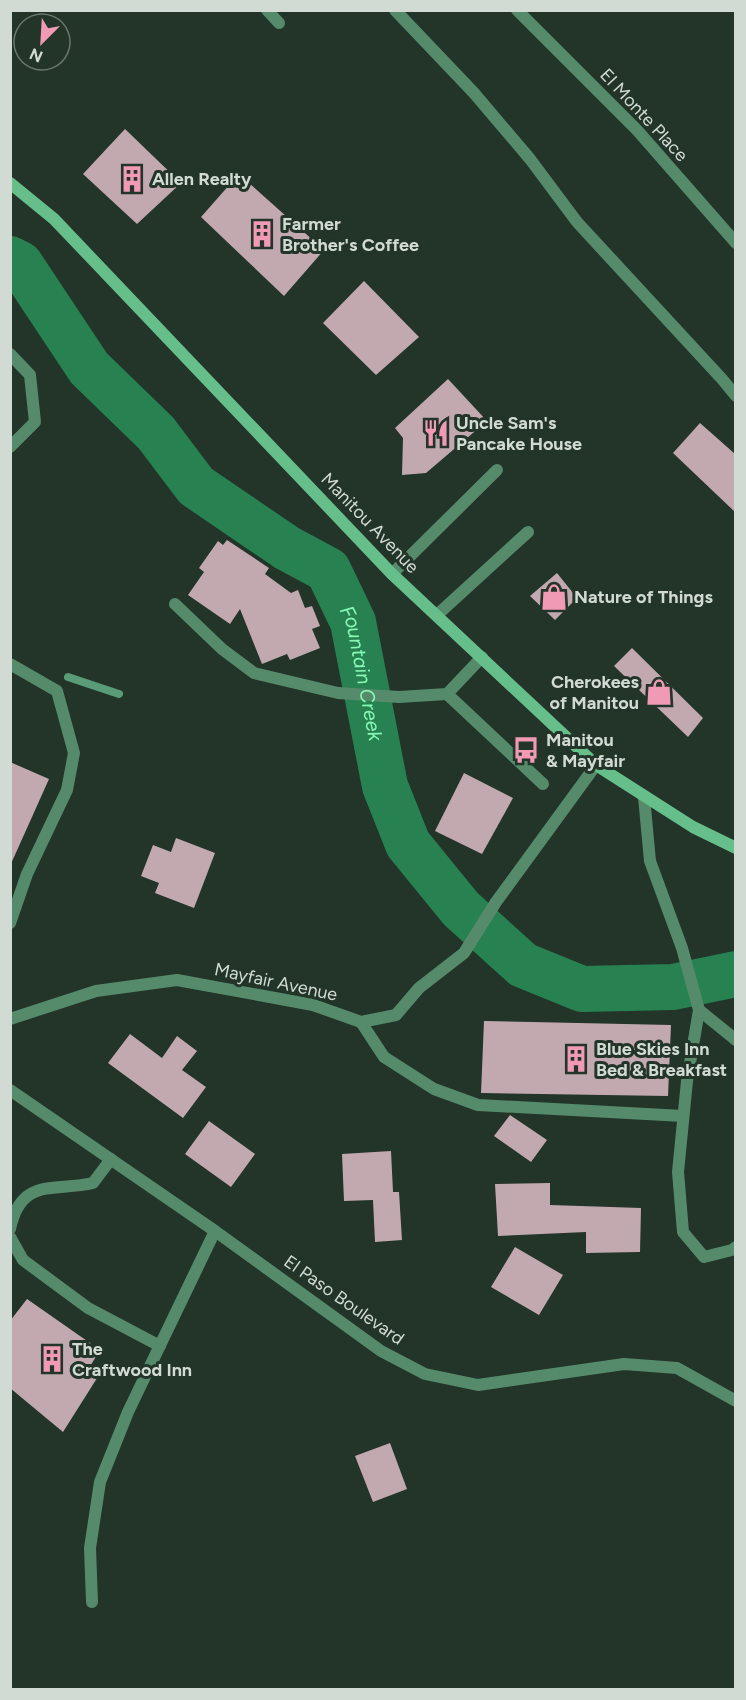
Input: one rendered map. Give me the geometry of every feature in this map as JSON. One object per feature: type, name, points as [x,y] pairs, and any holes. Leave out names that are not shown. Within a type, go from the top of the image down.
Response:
[{"type":"main road","name":"Manitou Avenue","points":[[12,188],[54,219],[392,574],[596,765],[644,798],[735,848]]},
{"type":"street","points":[[267,10],[279,23]]},
{"type":"street","points":[[395,10],[474,93],[530,159],[577,222],[722,379],[735,396]]},
{"type":"street","name":"El Monte Place","points":[[519,13],[637,130],[735,243]]},
{"type":"street","points":[[10,354],[30,375],[35,422],[10,447]]},
{"type":"street","points":[[392,574],[497,470]]},
{"type":"street","points":[[437,615],[528,532]]},
{"type":"street","points":[[175,604],[222,649],[254,673],[338,693],[399,697],[447,694],[482,657]]},
{"type":"street","points":[[10,664],[57,691],[74,753],[67,790],[27,874],[10,923]]},
{"type":"street","points":[[447,694],[543,784]]},
{"type":"street","points":[[596,765],[496,902],[464,953],[419,988],[396,1015],[362,1022],[384,1057],[434,1089],[478,1105],[683,1116]]},
{"type":"street","points":[[644,798],[650,861],[682,948],[699,1010],[683,1116],[678,1172],[683,1232],[704,1257],[732,1250],[735,1247]]},
{"type":"street","name":"Mayfair Avenue","points":[[10,1019],[96,991],[177,980],[313,1005],[362,1022]]},
{"type":"street","points":[[699,1010],[735,1040]]},
{"type":"street","name":"El Paso Boulevard","points":[[10,1090],[215,1231],[381,1351],[425,1374],[478,1385],[624,1364],[677,1368],[735,1401]]},
{"type":"street","points":[[10,1229],[15,1209],[31,1193],[57,1186],[93,1183],[111,1159]]},
{"type":"street","points":[[92,1602],[90,1548],[100,1482],[129,1412],[215,1231]]},
{"type":"street","points":[[10,1237],[23,1260],[88,1308],[160,1346]]},
{"type":"building","name":"Allen Realty","points":[[125,129],[181,183],[137,224],[83,174]]},
{"type":"building","name":"Farmer Brother's Coffee","points":[[239,174],[324,250],[284,296],[201,217]]},
{"type":"building","points":[[364,281],[419,337],[376,375],[323,323]]},
{"type":"building","name":"Uncle Sam's Pancake House","points":[[448,379],[487,421],[426,473],[402,475],[403,438],[395,428]]},
{"type":"building","points":[[700,423],[735,454],[735,512],[673,453]]},
{"type":"building","points":[[227,540],[269,568],[265,574],[291,593],[298,590],[305,608],[312,606],[320,626],[312,629],[320,648],[290,660],[287,654],[262,664],[240,609],[230,624],[188,595],[204,572],[199,568],[218,541],[223,545]]},
{"type":"building","name":"Nature of Things","points":[[557,573],[577,598],[555,620],[530,596]]},
{"type":"building","name":"Cherokees of Manitou","points":[[632,648],[703,718],[688,737],[614,666]]},
{"type":"building","points":[[10,762],[49,779],[10,866]]},
{"type":"building","points":[[464,773],[513,798],[482,854],[435,831]]},
{"type":"building","points":[[176,838],[215,853],[194,908],[155,893],[159,883],[141,876],[153,845],[171,852]]},
{"type":"building","name":"Blue Skies Inn Bed & Breakfast","points":[[484,1021],[671,1025],[668,1096],[481,1093]]},
{"type":"building","points":[[130,1034],[162,1058],[177,1036],[197,1051],[182,1070],[206,1087],[183,1118],[108,1063]]},
{"type":"building","points":[[510,1115],[547,1140],[531,1162],[494,1136]]},
{"type":"building","points":[[209,1121],[255,1154],[231,1187],[185,1154]]},
{"type":"building","points":[[391,1151],[393,1192],[399,1192],[402,1240],[375,1242],[373,1200],[344,1201],[342,1154]]},
{"type":"building","points":[[550,1183],[550,1205],[641,1208],[640,1252],[586,1253],[586,1232],[498,1236],[495,1184]]},
{"type":"building","points":[[515,1247],[563,1275],[539,1315],[491,1287]]},
{"type":"building","name":"The Craftwood Inn","points":[[27,1299],[100,1350],[89,1368],[99,1375],[63,1432],[10,1388],[10,1321]]},
{"type":"building","points":[[390,1443],[407,1489],[373,1502],[355,1456]]},
{"type":"waterway","name":"Fountain Creek","points":[[10,259],[20,264],[89,368],[156,433],[196,486],[287,548],[328,570],[353,622],[385,786],[408,844],[461,909],[523,965],[582,989],[673,987],[736,974]]},
{"type":"waterway","points":[[68,677],[119,694]]},
{"type":"place","name":"Allen Realty","points":[[132,179]]},
{"type":"place","name":"Farmer Brother's Coffee","points":[[262,234]]},
{"type":"place","name":"Uncle Sam's Pancake House","points":[[436,433]]},
{"type":"place","name":"Nature of Things","points":[[554,597]]},
{"type":"place","name":"Cherokees of Manitou","points":[[659,692]]},
{"type":"place","name":"Manitou & Mayfair","points":[[526,750]]},
{"type":"place","name":"Blue Skies Inn Bed & Breakfast","points":[[576,1059]]},
{"type":"place","name":"The Craftwood Inn","points":[[52,1359]]}]
